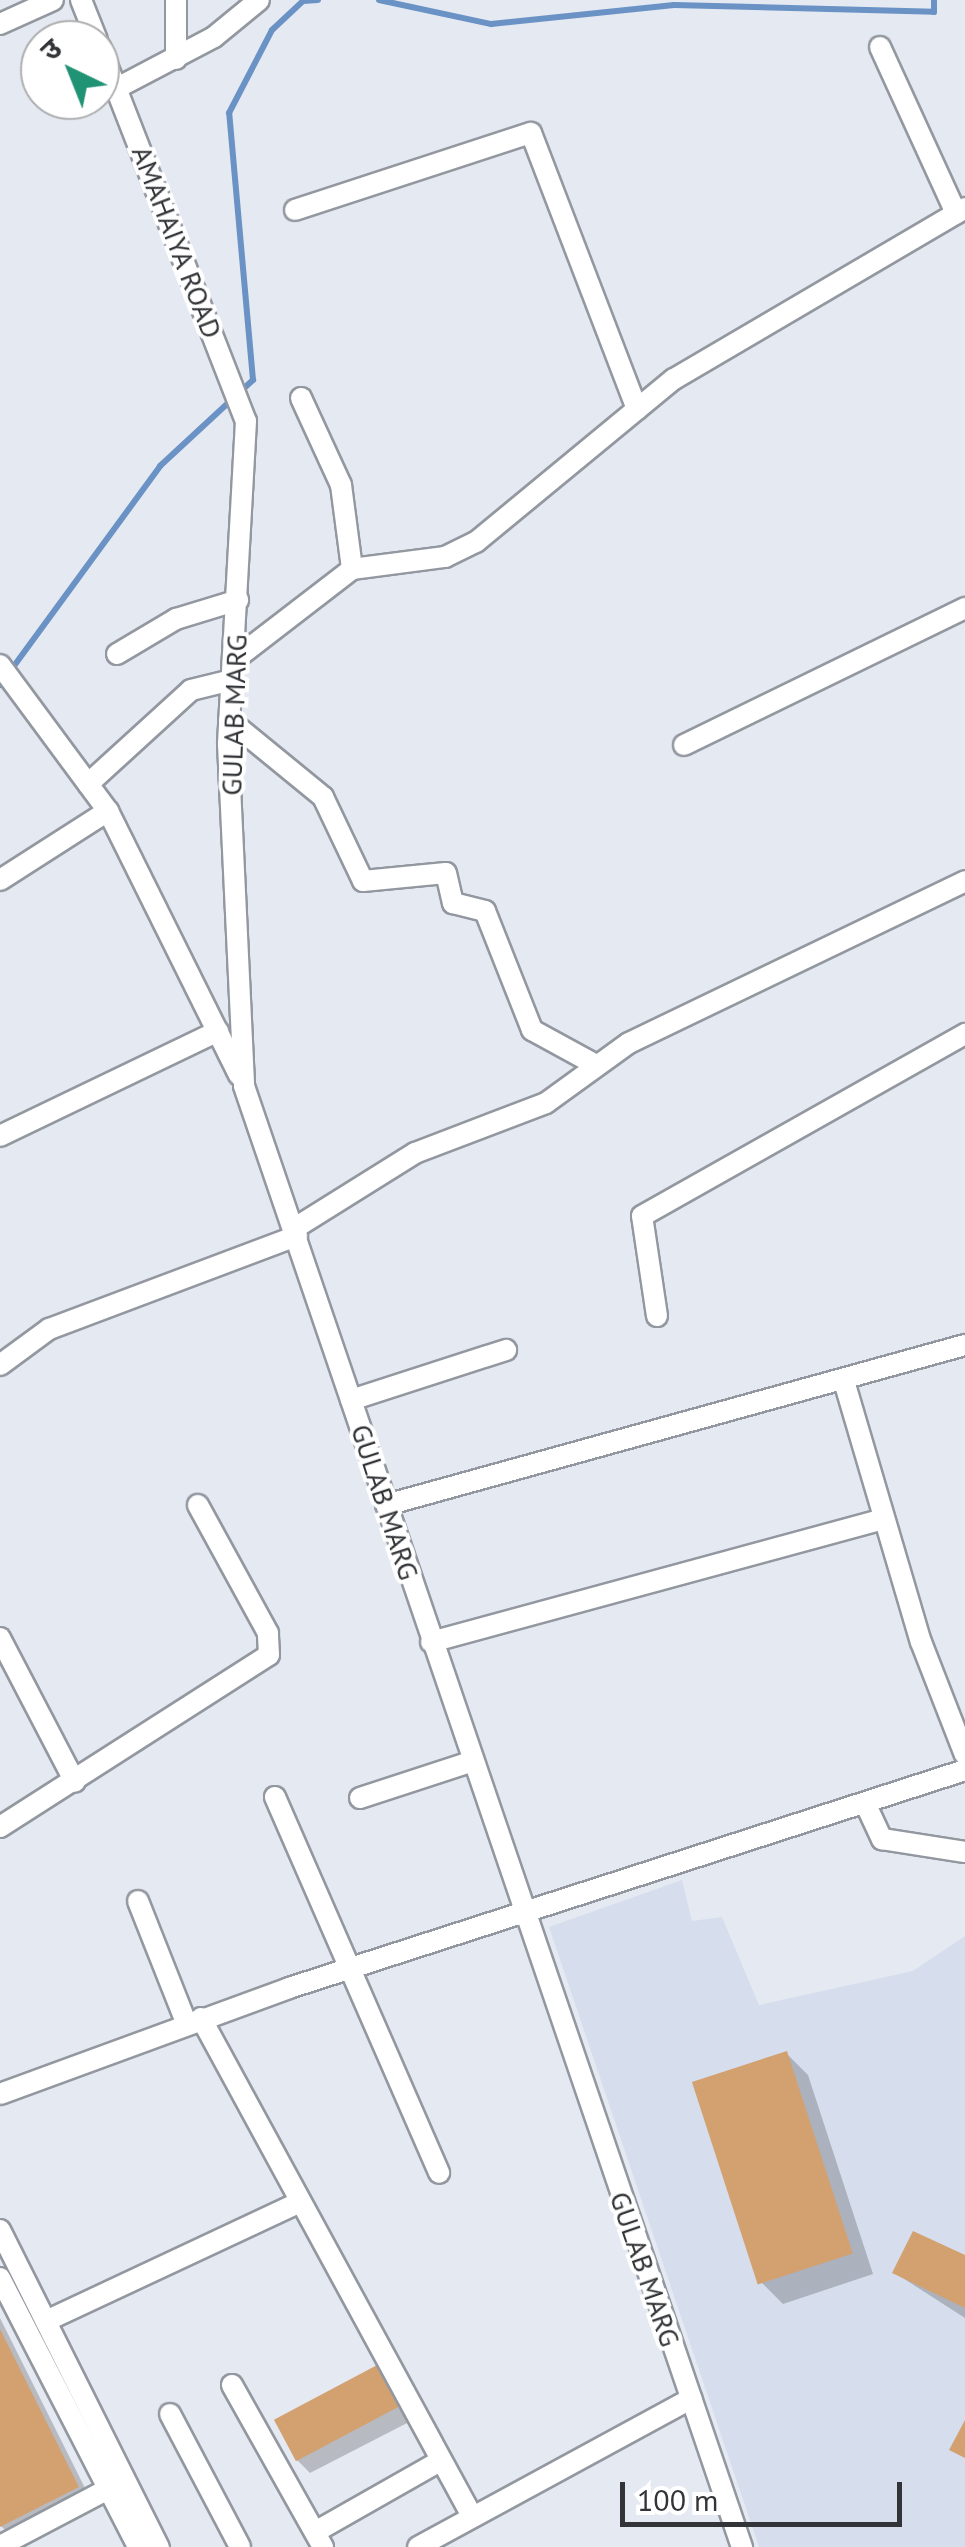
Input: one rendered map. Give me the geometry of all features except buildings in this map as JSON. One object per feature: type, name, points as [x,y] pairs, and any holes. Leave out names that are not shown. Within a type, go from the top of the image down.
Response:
[{"type":"street","points":[[0,24],[53,0]]},
{"type":"street","points":[[176,0],[176,59]]},
{"type":"street","points":[[120,87],[176,59],[259,0]]},
{"type":"street","points":[[88,784],[191,690],[233,670],[352,569],[445,557],[476,542],[637,409],[960,210],[880,48]]},
{"type":"street","name":"AMAHAIYA ROAD","points":[[120,96],[246,421]]},
{"type":"street","points":[[295,210],[530,133],[637,409]]},
{"type":"street","points":[[301,398],[341,486],[352,569]]},
{"type":"street","name":"GULAB MARG","points":[[246,421],[229,720],[244,1086],[521,1914],[742,2547]]},
{"type":"street","points":[[118,654],[176,619],[238,600]]},
{"type":"street","points":[[684,746],[965,608]]},
{"type":"street","points":[[0,665],[108,810],[244,1086]]},
{"type":"street","points":[[229,720],[323,797],[363,881],[446,873],[454,903],[485,910],[532,1030],[594,1064]]},
{"type":"street","points":[[0,880],[108,810]]},
{"type":"street","points":[[0,1365],[49,1330],[296,1232],[415,1153],[546,1104],[594,1064],[965,882]]},
{"type":"street","points":[[0,1136],[218,1031]]},
{"type":"street","points":[[657,1316],[642,1216],[965,1034]]},
{"type":"street","points":[[386,1505],[844,1382],[965,1344]]},
{"type":"street","points":[[351,1400],[506,1350]]},
{"type":"street","points":[[844,1382],[884,1519],[965,1755]]},
{"type":"street","points":[[0,1827],[269,1655],[268,1632],[198,1505]]},
{"type":"street","points":[[430,1642],[884,1519]]},
{"type":"street","points":[[0,1638],[75,1782]]},
{"type":"street","points":[[360,1798],[470,1762]]},
{"type":"street","points":[[0,2094],[193,2020],[965,1770]]},
{"type":"street","points":[[276,1797],[356,1970],[438,2174]]},
{"type":"street","points":[[866,1805],[882,1839],[965,1852]]},
{"type":"street","points":[[138,1901],[193,2020],[472,2516]]},
{"type":"street","points":[[46,2322],[298,2204]]},
{"type":"street","points":[[0,2230],[159,2547]]},
{"type":"street","points":[[0,2278],[138,2547]]},
{"type":"street","points":[[232,2385],[319,2540],[440,2461]]},
{"type":"street","points":[[418,2547],[691,2399]]},
{"type":"street","points":[[170,2414],[240,2547]]},
{"type":"street","points":[[0,2546],[108,2489]]},
{"type":"shaded area","points":[[682,1880],[692,1921],[722,1917],[759,2005],[913,1971],[965,1936],[965,2547],[759,2547],[549,1927]]},
{"type":"waterway","points":[[0,685],[160,466],[253,380],[229,113],[272,30],[303,1],[318,0]]},
{"type":"waterway","points":[[379,0],[491,24],[674,5],[934,12],[934,0]]}]
